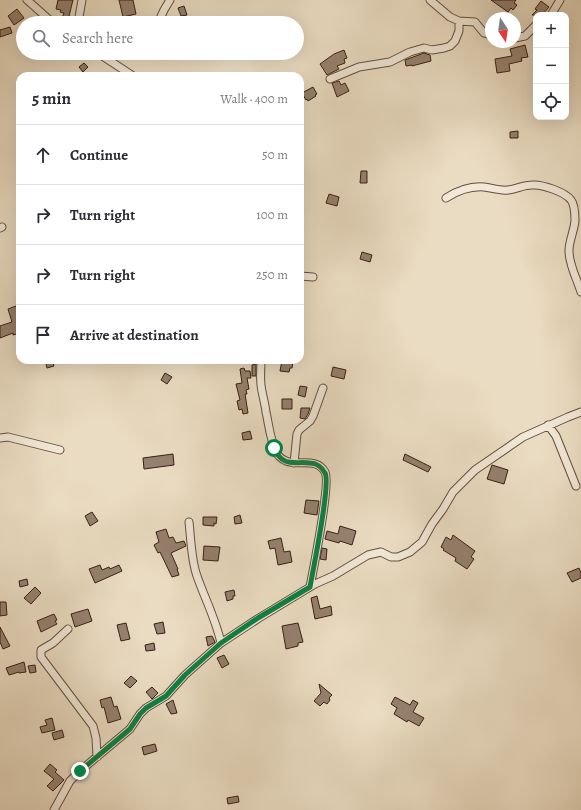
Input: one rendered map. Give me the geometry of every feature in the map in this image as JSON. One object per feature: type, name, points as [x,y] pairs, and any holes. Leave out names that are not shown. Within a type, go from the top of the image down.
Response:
[{"type":"street","points":[[26,0],[45,16]]},
{"type":"street","points":[[79,16],[82,0]]},
{"type":"street","points":[[161,16],[170,0]]},
{"type":"street","points":[[430,0],[450,17],[460,21],[475,22],[485,33]]},
{"type":"street","points":[[553,12],[560,0]]},
{"type":"street","points":[[330,79],[359,67],[390,62],[410,52],[424,48],[432,50],[450,46],[455,41],[459,30],[460,21]]},
{"type":"street","points":[[521,37],[525,36],[533,28]]},
{"type":"street","points":[[113,60],[128,72]]},
{"type":"street","points":[[446,198],[455,192],[469,188],[482,187],[505,190],[533,184],[550,188],[567,196],[572,201],[575,210],[574,229],[569,249],[572,266],[581,292]]},
{"type":"street","points":[[304,276],[313,277]]},
{"type":"street","points":[[261,364],[261,386],[274,448],[278,455],[284,460],[294,463],[309,462],[315,464],[326,474],[321,525],[310,587]]},
{"type":"street","points":[[294,463],[297,434],[313,416],[322,388]]},
{"type":"street","points":[[54,810],[70,781],[80,771],[130,729],[143,711],[166,696],[185,675],[221,643],[258,618],[310,587],[374,553],[381,552],[391,557],[398,557],[410,552],[422,542],[453,492],[475,470],[523,437],[581,412]]},
{"type":"street","points":[[548,425],[556,436],[576,486]]},
{"type":"street","points":[[0,438],[8,437],[60,450]]},
{"type":"street","points":[[189,522],[197,575],[212,612],[221,643]]},
{"type":"street","points":[[68,629],[53,644],[41,650],[41,657],[93,726],[98,757]]},
{"type":"building","points":[[58,0],[73,0],[69,16],[63,16],[64,13],[60,12],[61,10],[56,9]]},
{"type":"building","points":[[119,0],[133,0],[136,14],[123,16]]},
{"type":"building","points":[[491,0],[516,0],[514,3],[517,5],[513,10],[511,8],[508,12]]},
{"type":"building","points":[[541,1],[549,7],[545,12],[535,12],[537,10],[535,9]]},
{"type":"building","points":[[184,6],[187,15],[181,16],[178,8]]},
{"type":"building","points":[[17,9],[22,16],[16,16],[16,24],[14,25],[8,16]]},
{"type":"building","points":[[10,27],[12,33],[0,37],[0,30]]},
{"type":"building","points":[[525,45],[528,57],[521,58],[522,61],[509,64],[510,71],[497,73],[495,59],[512,56],[510,49],[521,48],[521,46]]},
{"type":"building","points":[[344,50],[347,58],[344,59],[345,63],[337,66],[339,69],[327,75],[320,64],[334,54]]},
{"type":"building","points":[[424,53],[430,55],[431,61],[406,66],[405,60]]},
{"type":"building","points":[[84,63],[88,67],[83,72],[79,67]]},
{"type":"building","points":[[339,81],[341,85],[345,83],[349,91],[337,97],[332,83]]},
{"type":"building","points":[[313,87],[317,94],[308,101],[304,96],[304,92]]},
{"type":"building","points":[[518,131],[518,138],[510,138],[510,132]]},
{"type":"building","points":[[361,171],[367,171],[367,183],[360,183]]},
{"type":"building","points":[[329,194],[339,197],[337,206],[326,203]]},
{"type":"building","points":[[362,252],[372,255],[370,262],[360,259]]},
{"type":"building","points":[[16,306],[16,334],[13,335],[13,333],[0,338],[0,326],[12,322],[8,309]]},
{"type":"building","points":[[46,364],[53,364],[54,366],[47,368]]},
{"type":"building","points":[[256,364],[256,376],[252,376],[252,365]]},
{"type":"building","points":[[281,364],[293,364],[289,372],[280,371]]},
{"type":"building","points":[[333,367],[346,370],[344,379],[331,376]]},
{"type":"building","points":[[244,368],[245,371],[250,371],[251,378],[247,378],[249,389],[246,390],[247,394],[245,394],[248,413],[243,414],[242,409],[239,410],[237,401],[240,400],[236,384],[242,383],[240,369]]},
{"type":"building","points":[[165,373],[172,377],[167,384],[161,380]]},
{"type":"building","points":[[300,386],[307,387],[305,397],[298,395]]},
{"type":"building","points":[[282,399],[292,399],[292,409],[282,409]]},
{"type":"building","points":[[301,408],[310,408],[305,419],[300,418]]},
{"type":"building","points":[[250,431],[252,439],[243,440],[242,433]]},
{"type":"building","points":[[173,454],[174,465],[144,469],[143,458]]},
{"type":"building","points":[[405,454],[431,467],[428,472],[403,460]]},
{"type":"building","points":[[492,465],[508,470],[504,484],[487,479]]},
{"type":"building","points":[[306,500],[319,501],[317,515],[304,513]]},
{"type":"building","points":[[92,512],[98,521],[90,526],[85,516]]},
{"type":"building","points":[[240,515],[242,523],[235,524],[234,517]]},
{"type":"building","points":[[203,517],[217,517],[216,524],[214,523],[214,526],[203,525]]},
{"type":"building","points":[[340,526],[356,531],[352,545],[340,541],[339,543],[325,539],[327,531],[338,534]]},
{"type":"building","points":[[166,529],[169,538],[173,537],[176,543],[184,541],[186,546],[171,553],[179,575],[172,577],[160,552],[158,553],[154,545],[159,542],[156,532]]},
{"type":"building","points":[[453,535],[475,551],[471,557],[474,559],[467,569],[455,561],[456,558],[443,550],[444,549],[441,547],[446,537],[451,540]]},
{"type":"building","points":[[281,538],[284,552],[290,551],[292,562],[278,565],[275,548],[270,549],[268,541]]},
{"type":"building","points":[[204,546],[220,547],[218,561],[203,560]]},
{"type":"building","points":[[322,548],[327,549],[326,560],[320,559]]},
{"type":"building","points":[[100,565],[102,570],[109,567],[110,569],[119,565],[122,571],[95,583],[89,569]]},
{"type":"building","points":[[579,568],[581,578],[572,582],[567,573]]},
{"type":"building","points":[[27,579],[28,585],[20,587],[19,581]]},
{"type":"building","points":[[35,587],[41,593],[31,604],[24,598]]},
{"type":"building","points":[[234,590],[235,596],[233,596],[233,599],[227,601],[225,592]]},
{"type":"building","points":[[317,596],[320,609],[331,606],[332,615],[315,619],[311,598]]},
{"type":"building","points":[[0,602],[6,602],[7,615],[0,616]]},
{"type":"building","points":[[88,609],[92,621],[75,627],[71,614]]},
{"type":"building","points":[[54,614],[57,624],[41,632],[37,621]]},
{"type":"building","points":[[163,622],[165,633],[157,634],[154,624]]},
{"type":"building","points":[[126,623],[130,639],[121,641],[117,625]]},
{"type":"building","points":[[298,623],[303,642],[298,643],[298,646],[286,649],[282,626]]},
{"type":"building","points":[[0,627],[10,646],[3,649],[0,642]]},
{"type":"building","points":[[212,636],[215,642],[208,646],[206,637]]},
{"type":"building","points":[[154,643],[155,650],[146,651],[145,645]]},
{"type":"building","points":[[224,655],[229,664],[222,668],[217,658]]},
{"type":"building","points":[[24,662],[26,672],[19,672],[9,675],[6,668]]},
{"type":"building","points":[[35,665],[36,672],[30,673],[28,666]]},
{"type":"building","points":[[131,676],[137,681],[130,688],[124,683]]},
{"type":"building","points":[[319,684],[332,695],[327,704],[324,702],[320,706],[314,701],[321,693]]},
{"type":"building","points":[[152,687],[158,693],[152,699],[146,692]]},
{"type":"building","points":[[111,697],[114,707],[117,706],[121,719],[108,723],[104,707],[102,708],[100,700]]},
{"type":"building","points":[[395,697],[410,705],[413,700],[418,703],[413,712],[424,718],[419,726],[408,720],[407,722],[394,714],[397,708],[391,704]]},
{"type":"building","points":[[173,700],[177,713],[171,714],[166,704]]},
{"type":"building","points":[[52,718],[55,730],[42,733],[40,727],[47,725],[45,720]]},
{"type":"building","points":[[62,730],[64,737],[54,740],[52,733]]},
{"type":"building","points":[[155,744],[157,751],[144,755],[142,747]]},
{"type":"building","points":[[50,764],[57,770],[55,772],[64,780],[53,791],[47,786],[54,779],[44,771]]},
{"type":"building","points":[[238,796],[239,802],[228,804],[227,798]]},
{"type":"route","points":[[80,771],[108,749],[130,729],[146,708],[166,696],[185,675],[221,643],[258,618],[310,587],[321,525],[326,474],[315,464],[309,462],[294,463],[284,460],[278,455],[274,448]]}]
